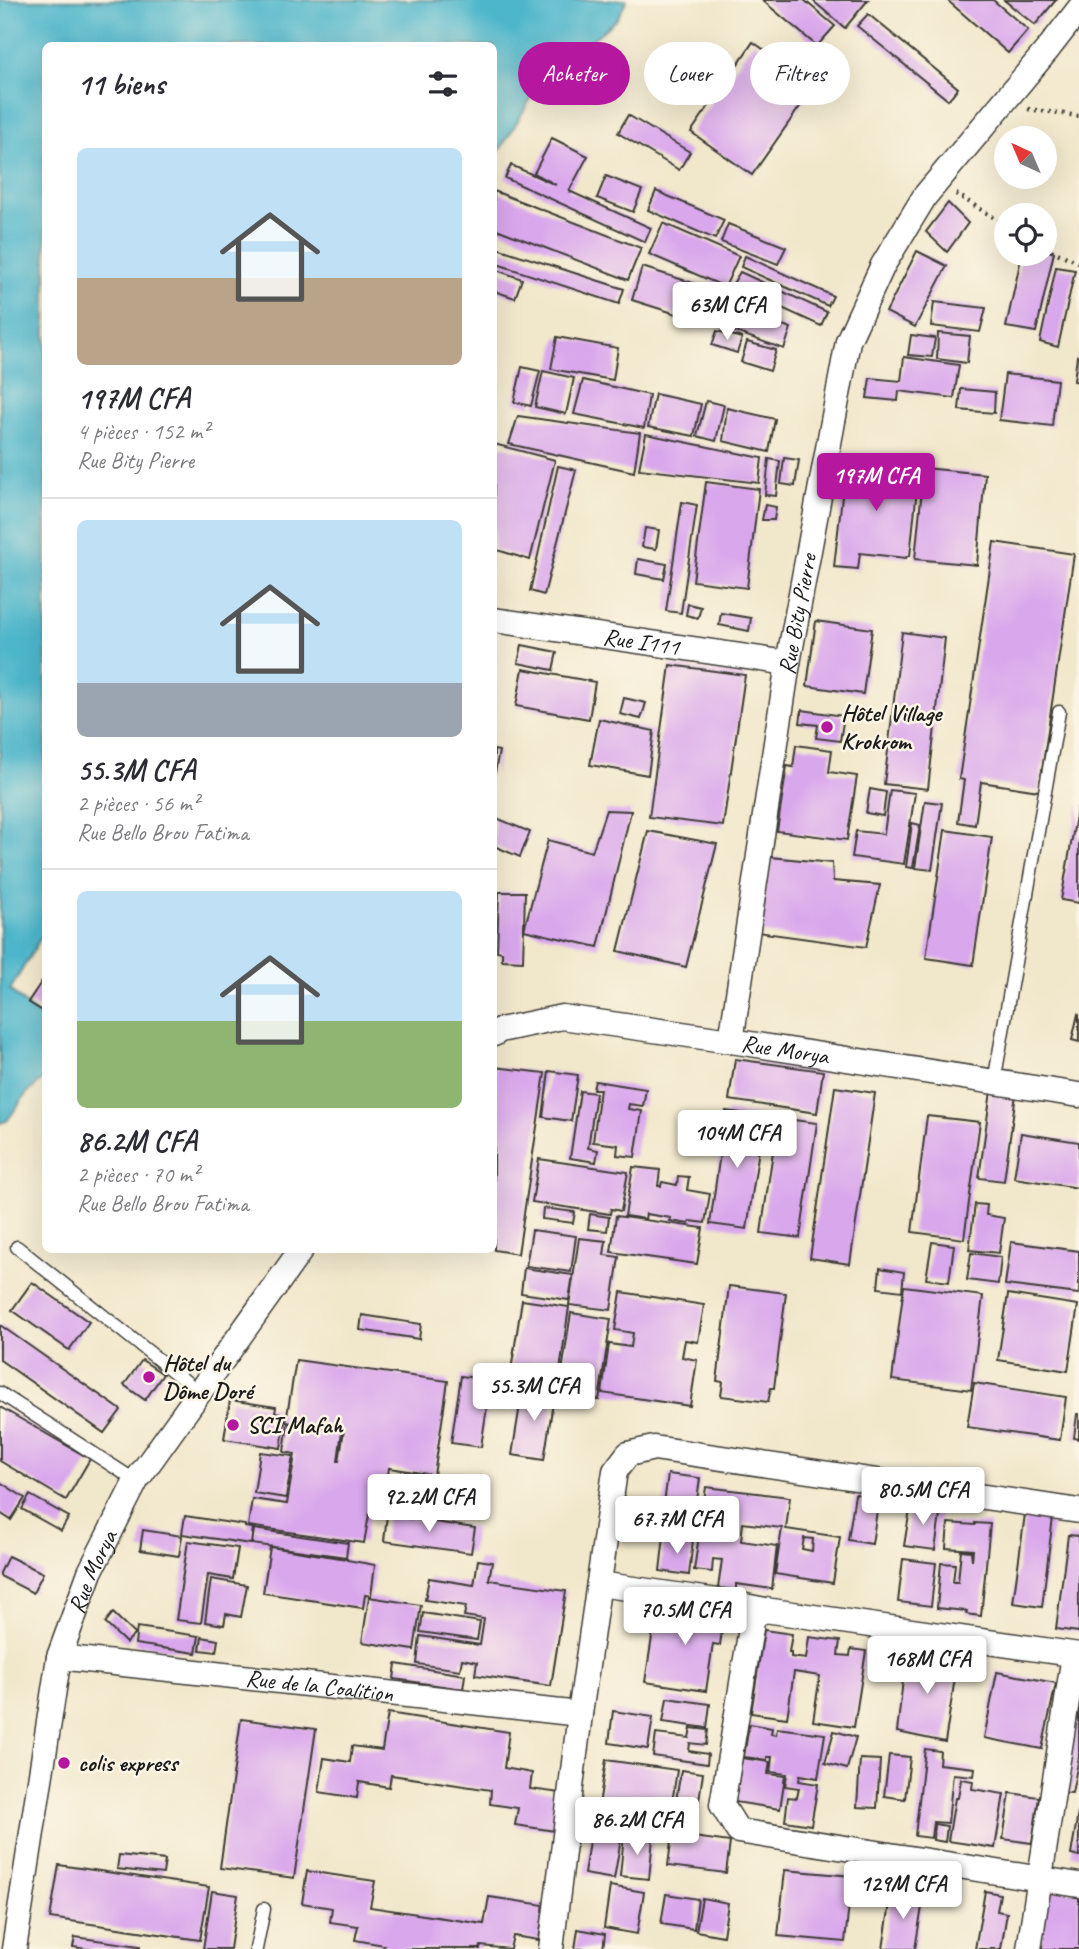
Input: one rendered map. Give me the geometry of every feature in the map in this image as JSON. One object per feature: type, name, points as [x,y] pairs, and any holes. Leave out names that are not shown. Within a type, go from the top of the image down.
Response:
[{"type":"street","name":"Rue Bity Pierre","points":[[731,1041],[788,663],[848,341],[883,265],[925,196],[1079,9]]},
{"type":"street","name":"Rue I111","points":[[497,620],[788,663]]},
{"type":"street","name":"Rue Morya","points":[[497,1032],[562,1017],[1079,1095]]},
{"type":"street","name":"Rue Morya","points":[[14,1949],[59,1657],[90,1572],[136,1481],[299,1253]]},
{"type":"street","points":[[551,1949],[580,1714],[615,1471],[628,1454],[654,1448],[1079,1511]]},
{"type":"street","points":[[599,1584],[1077,1655],[1030,1949]]},
{"type":"street","points":[[765,1610],[753,1616],[722,1805],[738,1831],[1079,1885]]},
{"type":"street","name":"Rue de la Coalition","points":[[59,1657],[580,1714]]},
{"type":"lane","points":[[994,1082],[1059,712]]},
{"type":"lane","points":[[17,1247],[199,1392]]},
{"type":"lane","points":[[0,1394],[136,1481]]},
{"type":"lane","points":[[256,1949],[264,1909]]},
{"type":"path","points":[[1001,105],[1079,116]]},
{"type":"path","points":[[936,182],[994,218]]},
{"type":"path","points":[[1057,253],[1079,262]]},
{"type":"water","points":[[0,0],[627,0],[617,19],[589,42],[518,42],[518,105],[527,105],[497,155],[497,42],[42,42],[42,936],[10,990],[42,1019],[42,1080],[27,1093],[7,1121],[0,1123]]},
{"type":"building","points":[[762,0],[804,0],[835,26],[821,42],[812,42]]},
{"type":"building","points":[[812,0],[868,0],[845,28]]},
{"type":"building","points":[[947,0],[993,0],[1028,30],[1008,53]]},
{"type":"building","points":[[1004,0],[1056,0],[1035,25]]},
{"type":"building","points":[[868,14],[958,88],[948,100],[857,26]]},
{"type":"building","points":[[750,46],[750,105],[801,105],[752,175],[691,132],[710,105],[736,105],[736,67]]},
{"type":"building","points":[[628,115],[690,152],[679,170],[618,133]]},
{"type":"building","points":[[552,138],[588,156],[569,191],[651,228],[645,242],[505,178],[511,165],[556,185],[534,173]]},
{"type":"building","points":[[606,176],[642,190],[633,212],[597,198]]},
{"type":"building","points":[[656,191],[724,220],[715,239],[648,210]]},
{"type":"building","points":[[497,192],[641,248],[628,280],[497,229]]},
{"type":"building","points":[[948,203],[968,223],[947,252],[926,232]]},
{"type":"building","points":[[663,223],[739,256],[725,287],[649,254]]},
{"type":"building","points":[[728,224],[786,247],[778,264],[721,242]]},
{"type":"building","points":[[497,248],[624,289],[619,304],[497,264]]},
{"type":"building","points":[[917,251],[947,266],[915,327],[886,312]]},
{"type":"building","points":[[745,256],[833,296],[828,306],[741,267]]},
{"type":"building","points":[[1019,266],[1051,266],[1036,332],[1006,327]]},
{"type":"building","points":[[642,267],[712,289],[702,322],[632,300]]},
{"type":"building","points":[[1056,267],[1075,270],[1058,347],[1040,342]]},
{"type":"building","points":[[497,270],[522,279],[515,298],[497,292]]},
{"type":"building","points":[[740,272],[827,312],[821,326],[732,285]]},
{"type":"building","points":[[714,302],[791,328],[784,349],[707,322]]},
{"type":"building","points":[[934,302],[986,308],[980,332],[931,326]]},
{"type":"building","points":[[717,331],[742,338],[737,353],[712,345]]},
{"type":"building","points":[[938,333],[970,336],[967,363],[937,359]]},
{"type":"building","points":[[911,335],[935,338],[932,357],[908,355]]},
{"type":"building","points":[[557,337],[618,348],[613,380],[551,369]]},
{"type":"building","points":[[747,342],[776,350],[770,371],[741,362]]},
{"type":"building","points":[[1077,356],[1079,357],[1079,382],[1074,381]]},
{"type":"building","points":[[904,357],[959,365],[954,398],[899,391],[898,401],[867,398],[870,378],[901,381]]},
{"type":"building","points":[[522,367],[540,371],[531,406],[514,402]]},
{"type":"building","points":[[543,371],[574,378],[566,414],[535,407]]},
{"type":"building","points":[[1005,374],[1057,380],[1052,426],[999,420]]},
{"type":"building","points":[[583,380],[649,395],[644,428],[574,414]]},
{"type":"building","points":[[961,389],[995,392],[994,413],[959,410]]},
{"type":"building","points":[[655,394],[701,404],[694,436],[648,427]]},
{"type":"building","points":[[706,401],[724,405],[716,441],[697,436]]},
{"type":"building","points":[[727,408],[775,419],[769,452],[723,441]]},
{"type":"building","points":[[518,416],[640,433],[634,472],[509,444]]},
{"type":"building","points":[[646,434],[762,458],[759,483],[639,469]]},
{"type":"building","points":[[497,445],[555,460],[530,560],[497,550]]},
{"type":"building","points":[[784,458],[799,460],[795,486],[781,484]]},
{"type":"building","points":[[769,459],[780,461],[776,496],[765,495]]},
{"type":"building","points":[[846,461],[919,469],[910,556],[906,558],[860,553],[858,569],[834,567]]},
{"type":"building","points":[[558,466],[576,470],[544,595],[530,591]]},
{"type":"building","points":[[924,468],[985,474],[977,565],[915,559]]},
{"type":"building","points":[[706,482],[759,489],[747,588],[693,581]]},
{"type":"building","points":[[682,502],[697,505],[681,613],[666,611]]},
{"type":"building","points":[[765,505],[776,507],[774,520],[762,520]]},
{"type":"building","points":[[645,528],[659,530],[656,549],[642,547]]},
{"type":"building","points":[[994,542],[1074,554],[1039,791],[981,782],[975,825],[958,822],[964,780],[959,779]]},
{"type":"building","points":[[638,559],[667,564],[664,579],[636,574]]},
{"type":"building","points":[[688,604],[701,607],[698,618],[686,615]]},
{"type":"building","points":[[721,613],[751,618],[749,631],[719,625]]},
{"type":"building","points":[[816,621],[872,629],[863,694],[807,686]]},
{"type":"building","points":[[902,632],[945,638],[928,789],[884,784]]},
{"type":"building","points":[[522,645],[557,652],[553,670],[518,663]]},
{"type":"building","points":[[670,665],[745,675],[723,826],[649,817]]},
{"type":"building","points":[[523,669],[595,682],[589,719],[516,706]]},
{"type":"building","points":[[624,698],[646,703],[641,719],[620,714]]},
{"type":"building","points":[[802,710],[844,716],[840,741],[816,738],[818,725],[800,723]]},
{"type":"building","points":[[599,719],[654,731],[648,775],[590,765]]},
{"type":"building","points":[[796,745],[832,750],[829,772],[857,776],[847,840],[777,831],[787,766],[793,767]]},
{"type":"building","points":[[870,789],[886,792],[883,816],[866,813]]},
{"type":"building","points":[[890,790],[915,793],[904,864],[852,857],[856,831],[884,834]]},
{"type":"building","points":[[925,801],[942,803],[932,870],[915,868]]},
{"type":"building","points":[[1079,805],[1079,903],[1061,900]]},
{"type":"building","points":[[606,810],[631,811],[598,947],[524,930],[548,840],[592,852]]},
{"type":"building","points":[[497,818],[530,832],[520,857],[497,847]]},
{"type":"building","points":[[912,823],[920,825],[913,868],[906,867]]},
{"type":"building","points":[[945,830],[992,837],[973,965],[926,958]]},
{"type":"building","points":[[648,831],[717,844],[686,967],[618,951]]},
{"type":"building","points":[[770,857],[832,863],[833,881],[880,885],[866,947],[757,932]]},
{"type":"building","points":[[499,892],[525,892],[523,961],[502,960],[502,952],[497,951]]},
{"type":"building","points":[[42,981],[42,1011],[28,1002]]},
{"type":"building","points":[[1079,1015],[1079,1042],[1072,1040]]},
{"type":"building","points":[[735,1059],[823,1071],[817,1113],[729,1100]]},
{"type":"building","points":[[497,1067],[545,1073],[518,1254],[497,1250]]},
{"type":"building","points":[[549,1071],[578,1075],[571,1121],[543,1117]]},
{"type":"building","points":[[595,1081],[646,1089],[643,1106],[629,1104],[628,1109],[642,1111],[635,1157],[617,1155],[618,1145],[593,1142],[600,1089],[593,1089]]},
{"type":"building","points":[[835,1087],[875,1093],[850,1264],[810,1258]]},
{"type":"building","points":[[580,1091],[596,1093],[588,1148],[598,1150],[596,1162],[570,1158]]},
{"type":"building","points":[[991,1091],[1016,1094],[1004,1181],[979,1178]]},
{"type":"building","points":[[726,1111],[764,1116],[747,1229],[710,1224]]},
{"type":"building","points":[[927,1116],[980,1122],[964,1239],[912,1232]]},
{"type":"building","points":[[778,1118],[817,1123],[800,1238],[761,1233]]},
{"type":"building","points":[[1021,1133],[1079,1142],[1079,1188],[1014,1178]]},
{"type":"building","points":[[539,1159],[628,1172],[621,1211],[611,1209],[610,1214],[532,1202]]},
{"type":"building","points":[[633,1167],[660,1170],[658,1186],[661,1186],[662,1182],[677,1185],[678,1176],[689,1177],[687,1190],[710,1194],[705,1223],[690,1221],[689,1224],[646,1214],[645,1219],[625,1216]]},
{"type":"building","points":[[975,1204],[987,1205],[986,1215],[1004,1218],[999,1253],[969,1250]]},
{"type":"building","points":[[543,1208],[575,1212],[573,1223],[542,1219]]},
{"type":"building","points":[[590,1214],[609,1217],[607,1231],[588,1229]]},
{"type":"building","points":[[616,1216],[703,1228],[697,1264],[611,1252]]},
{"type":"building","points":[[532,1230],[576,1236],[571,1272],[526,1266]]},
{"type":"building","points":[[579,1238],[606,1241],[604,1255],[619,1257],[611,1310],[569,1305]]},
{"type":"building","points":[[932,1242],[954,1245],[949,1282],[926,1279]]},
{"type":"building","points":[[1011,1242],[1079,1251],[1079,1294],[1005,1285]]},
{"type":"building","points":[[971,1253],[1001,1257],[998,1284],[967,1280]]},
{"type":"building","points":[[524,1268],[573,1275],[569,1300],[521,1293]]},
{"type":"building","points":[[880,1268],[904,1272],[902,1291],[878,1288]]},
{"type":"building","points":[[32,1282],[89,1322],[69,1350],[12,1310]]},
{"type":"building","points":[[729,1286],[786,1293],[774,1388],[771,1388],[768,1402],[721,1396],[723,1382],[717,1381]]},
{"type":"building","points":[[904,1286],[983,1296],[971,1390],[892,1380]]},
{"type":"building","points":[[621,1292],[704,1305],[698,1342],[685,1340],[682,1357],[697,1360],[690,1406],[602,1393],[609,1344],[631,1347],[633,1333],[615,1330]]},
{"type":"building","points":[[1008,1294],[1078,1305],[1068,1371],[998,1360]]},
{"type":"building","points":[[522,1300],[569,1307],[558,1384],[510,1377]]},
{"type":"building","points":[[571,1313],[611,1319],[599,1400],[564,1394],[565,1385],[560,1384]]},
{"type":"building","points":[[362,1315],[421,1324],[419,1339],[360,1330]]},
{"type":"building","points":[[0,1325],[121,1410],[104,1433],[0,1360]]},
{"type":"building","points":[[142,1360],[163,1374],[145,1400],[124,1385]]},
{"type":"building","points":[[296,1360],[448,1381],[434,1475],[389,1468],[382,1517],[369,1515],[364,1543],[248,1526],[252,1499],[287,1504],[295,1454],[284,1452],[288,1423],[342,1431],[339,1461],[344,1430],[286,1422]]},
{"type":"building","points":[[461,1376],[491,1380],[481,1447],[451,1443]]},
{"type":"building","points":[[974,1383],[1066,1397],[1060,1440],[967,1427]]},
{"type":"building","points":[[523,1386],[555,1390],[544,1460],[512,1455]]},
{"type":"building","points":[[230,1400],[276,1407],[275,1413],[286,1415],[281,1448],[224,1439]]},
{"type":"building","points":[[0,1407],[90,1459],[66,1500],[0,1461]]},
{"type":"building","points":[[1079,1414],[1079,1439],[1074,1438]]},
{"type":"building","points":[[260,1452],[293,1456],[286,1498],[254,1493]]},
{"type":"building","points":[[668,1474],[700,1478],[695,1515],[663,1511]]},
{"type":"building","points":[[414,1481],[455,1487],[451,1513],[410,1507]]},
{"type":"building","points":[[0,1482],[25,1498],[11,1520],[0,1513]]},
{"type":"building","points":[[706,1487],[790,1497],[786,1529],[840,1537],[833,1583],[775,1574],[782,1528],[743,1523],[741,1541],[777,1546],[772,1589],[736,1584],[736,1590],[718,1588],[722,1560],[713,1559],[712,1572],[694,1570]],"holes":[[[710,1521],[720,1522],[718,1537],[708,1536]],[[804,1538],[813,1539],[812,1551],[802,1549]]]},
{"type":"building","points":[[855,1494],[879,1497],[872,1544],[848,1540]]},
{"type":"building","points":[[30,1495],[69,1517],[61,1531],[22,1509]]},
{"type":"building","points":[[911,1503],[941,1508],[935,1550],[904,1546]]},
{"type":"building","points":[[1025,1514],[1053,1517],[1042,1607],[1013,1603]]},
{"type":"building","points":[[387,1515],[475,1528],[471,1553],[384,1541]]},
{"type":"building","points":[[185,1516],[253,1528],[251,1544],[182,1534]]},
{"type":"building","points":[[948,1523],[990,1524],[981,1616],[966,1614],[967,1611],[937,1608],[941,1563],[955,1564],[953,1582],[958,1582],[961,1550],[971,1551],[972,1560],[973,1550],[946,1548]]},
{"type":"building","points":[[254,1529],[348,1543],[346,1557],[252,1544]]},
{"type":"building","points":[[143,1530],[182,1536],[179,1556],[140,1550]]},
{"type":"building","points":[[1068,1535],[1079,1536],[1079,1632],[1056,1629]]},
{"type":"building","points":[[664,1536],[693,1540],[689,1575],[660,1571]]},
{"type":"building","points":[[188,1541],[238,1548],[233,1579],[208,1575],[201,1623],[176,1620]]},
{"type":"building","points":[[270,1547],[375,1565],[371,1596],[365,1595],[363,1608],[263,1593]]},
{"type":"building","points":[[8,1556],[43,1573],[33,1593],[0,1576]]},
{"type":"building","points":[[903,1559],[936,1563],[931,1606],[898,1602]]},
{"type":"building","points":[[478,1560],[492,1562],[489,1580],[566,1591],[551,1686],[475,1675],[477,1662],[462,1659],[460,1670],[417,1664],[420,1636],[480,1645],[484,1619],[464,1616],[466,1606],[425,1600],[429,1578],[474,1585]]},
{"type":"building","points":[[211,1579],[247,1585],[241,1617],[226,1614],[224,1625],[205,1622]]},
{"type":"building","points":[[369,1597],[421,1605],[414,1650],[362,1642]]},
{"type":"building","points":[[682,1602],[725,1608],[720,1645],[713,1644],[706,1691],[645,1682],[655,1618],[679,1621]]},
{"type":"building","points":[[113,1613],[135,1634],[126,1643],[105,1623]]},
{"type":"building","points":[[423,1613],[480,1622],[477,1640],[420,1632]]},
{"type":"building","points":[[137,1627],[199,1636],[196,1653],[135,1644]]},
{"type":"building","points":[[764,1630],[792,1634],[789,1652],[791,1657],[806,1659],[809,1637],[840,1641],[838,1655],[850,1656],[851,1649],[866,1651],[854,1727],[813,1721],[820,1676],[794,1672],[787,1718],[751,1713]]},
{"type":"building","points":[[202,1637],[218,1640],[216,1652],[200,1650]]},
{"type":"building","points":[[906,1654],[958,1658],[945,1742],[897,1732]]},
{"type":"building","points":[[396,1664],[465,1675],[463,1689],[394,1679]]},
{"type":"building","points":[[1079,1669],[1079,1757],[1072,1793],[1057,1792]]},
{"type":"building","points":[[997,1672],[1056,1683],[1042,1749],[984,1738]]},
{"type":"building","points":[[667,1698],[710,1704],[707,1728],[663,1722]]},
{"type":"building","points":[[613,1711],[653,1717],[648,1749],[609,1743]]},
{"type":"building","points":[[388,1713],[509,1732],[504,1768],[532,1773],[530,1789],[561,1793],[555,1831],[515,1825],[518,1808],[490,1804],[491,1790],[391,1775],[389,1787],[359,1782],[357,1798],[319,1792],[324,1758],[350,1762],[352,1746],[382,1750]]},
{"type":"building","points":[[241,1719],[316,1729],[294,1878],[220,1868]]},
{"type":"building","points":[[749,1724],[772,1728],[771,1734],[776,1735],[777,1728],[825,1734],[818,1778],[800,1775],[799,1781],[818,1784],[811,1825],[785,1821],[788,1797],[797,1798],[799,1788],[785,1786],[787,1774],[770,1772],[772,1757],[767,1757],[767,1760],[744,1757]]},
{"type":"building","points":[[691,1728],[708,1730],[706,1745],[690,1743],[689,1751],[708,1754],[707,1764],[653,1756],[656,1734],[689,1738]]},
{"type":"building","points":[[834,1731],[856,1737],[847,1769],[825,1763]]},
{"type":"building","points":[[925,1749],[940,1751],[939,1764],[975,1768],[974,1776],[953,1774],[948,1823],[933,1822],[931,1838],[915,1836]]},
{"type":"building","points":[[889,1755],[910,1757],[905,1799],[884,1796]]},
{"type":"building","points":[[742,1758],[770,1762],[768,1774],[785,1776],[780,1809],[735,1802]]},
{"type":"building","points":[[860,1759],[880,1760],[877,1808],[857,1807]]},
{"type":"building","points":[[606,1760],[677,1770],[670,1816],[599,1805]]},
{"type":"building","points":[[681,1770],[703,1773],[695,1828],[672,1825]]},
{"type":"building","points":[[961,1779],[973,1781],[972,1789],[1004,1794],[995,1848],[948,1841]]},
{"type":"building","points":[[1010,1793],[1039,1797],[1032,1843],[1003,1839]]},
{"type":"building","points":[[1079,1813],[1079,1856],[1071,1855]]},
{"type":"building","points":[[934,1824],[947,1826],[945,1842],[933,1840]]},
{"type":"building","points":[[591,1828],[622,1833],[614,1879],[584,1874]]},
{"type":"building","points":[[672,1834],[730,1842],[726,1873],[668,1866]]},
{"type":"building","points":[[624,1835],[653,1838],[649,1879],[620,1876]]},
{"type":"building","points":[[119,1855],[165,1860],[163,1874],[117,1869]]},
{"type":"building","points":[[59,1865],[209,1887],[200,1940],[50,1918]]},
{"type":"building","points":[[785,1870],[852,1876],[845,1942],[778,1936]]},
{"type":"building","points":[[307,1871],[375,1881],[370,1907],[484,1924],[489,1897],[544,1905],[539,1940],[513,1936],[510,1949],[481,1946],[480,1949],[383,1949],[384,1945],[355,1940],[358,1926],[330,1922],[332,1908],[302,1903]]},
{"type":"building","points":[[610,1886],[644,1892],[637,1934],[604,1928]]},
{"type":"building","points":[[1046,1889],[1079,1892],[1079,1949],[1040,1949]]},
{"type":"building","points":[[892,1890],[924,1895],[915,1949],[883,1949]]},
{"type":"building","points":[[212,1891],[238,1895],[230,1949],[203,1949]]},
{"type":"building","points":[[985,1891],[1000,1894],[997,1911],[1007,1913],[1001,1949],[975,1949]]},
{"type":"building","points":[[666,1894],[698,1899],[694,1929],[661,1924]]},
{"type":"building","points":[[702,1898],[728,1903],[723,1936],[696,1931]]},
{"type":"building","points":[[578,1929],[605,1934],[603,1949],[575,1949]]},
{"type":"building","points":[[75,1937],[140,1946],[140,1949],[73,1947]]},
{"type":"place","name":"Hôtel Village Krokrom","points":[[827,727]]},
{"type":"place","name":"Hôtel du Dôme Doré","points":[[149,1377]]},
{"type":"place","name":"SCI Mafah","points":[[233,1425]]},
{"type":"place","name":"colis express","points":[[64,1763]]}]
